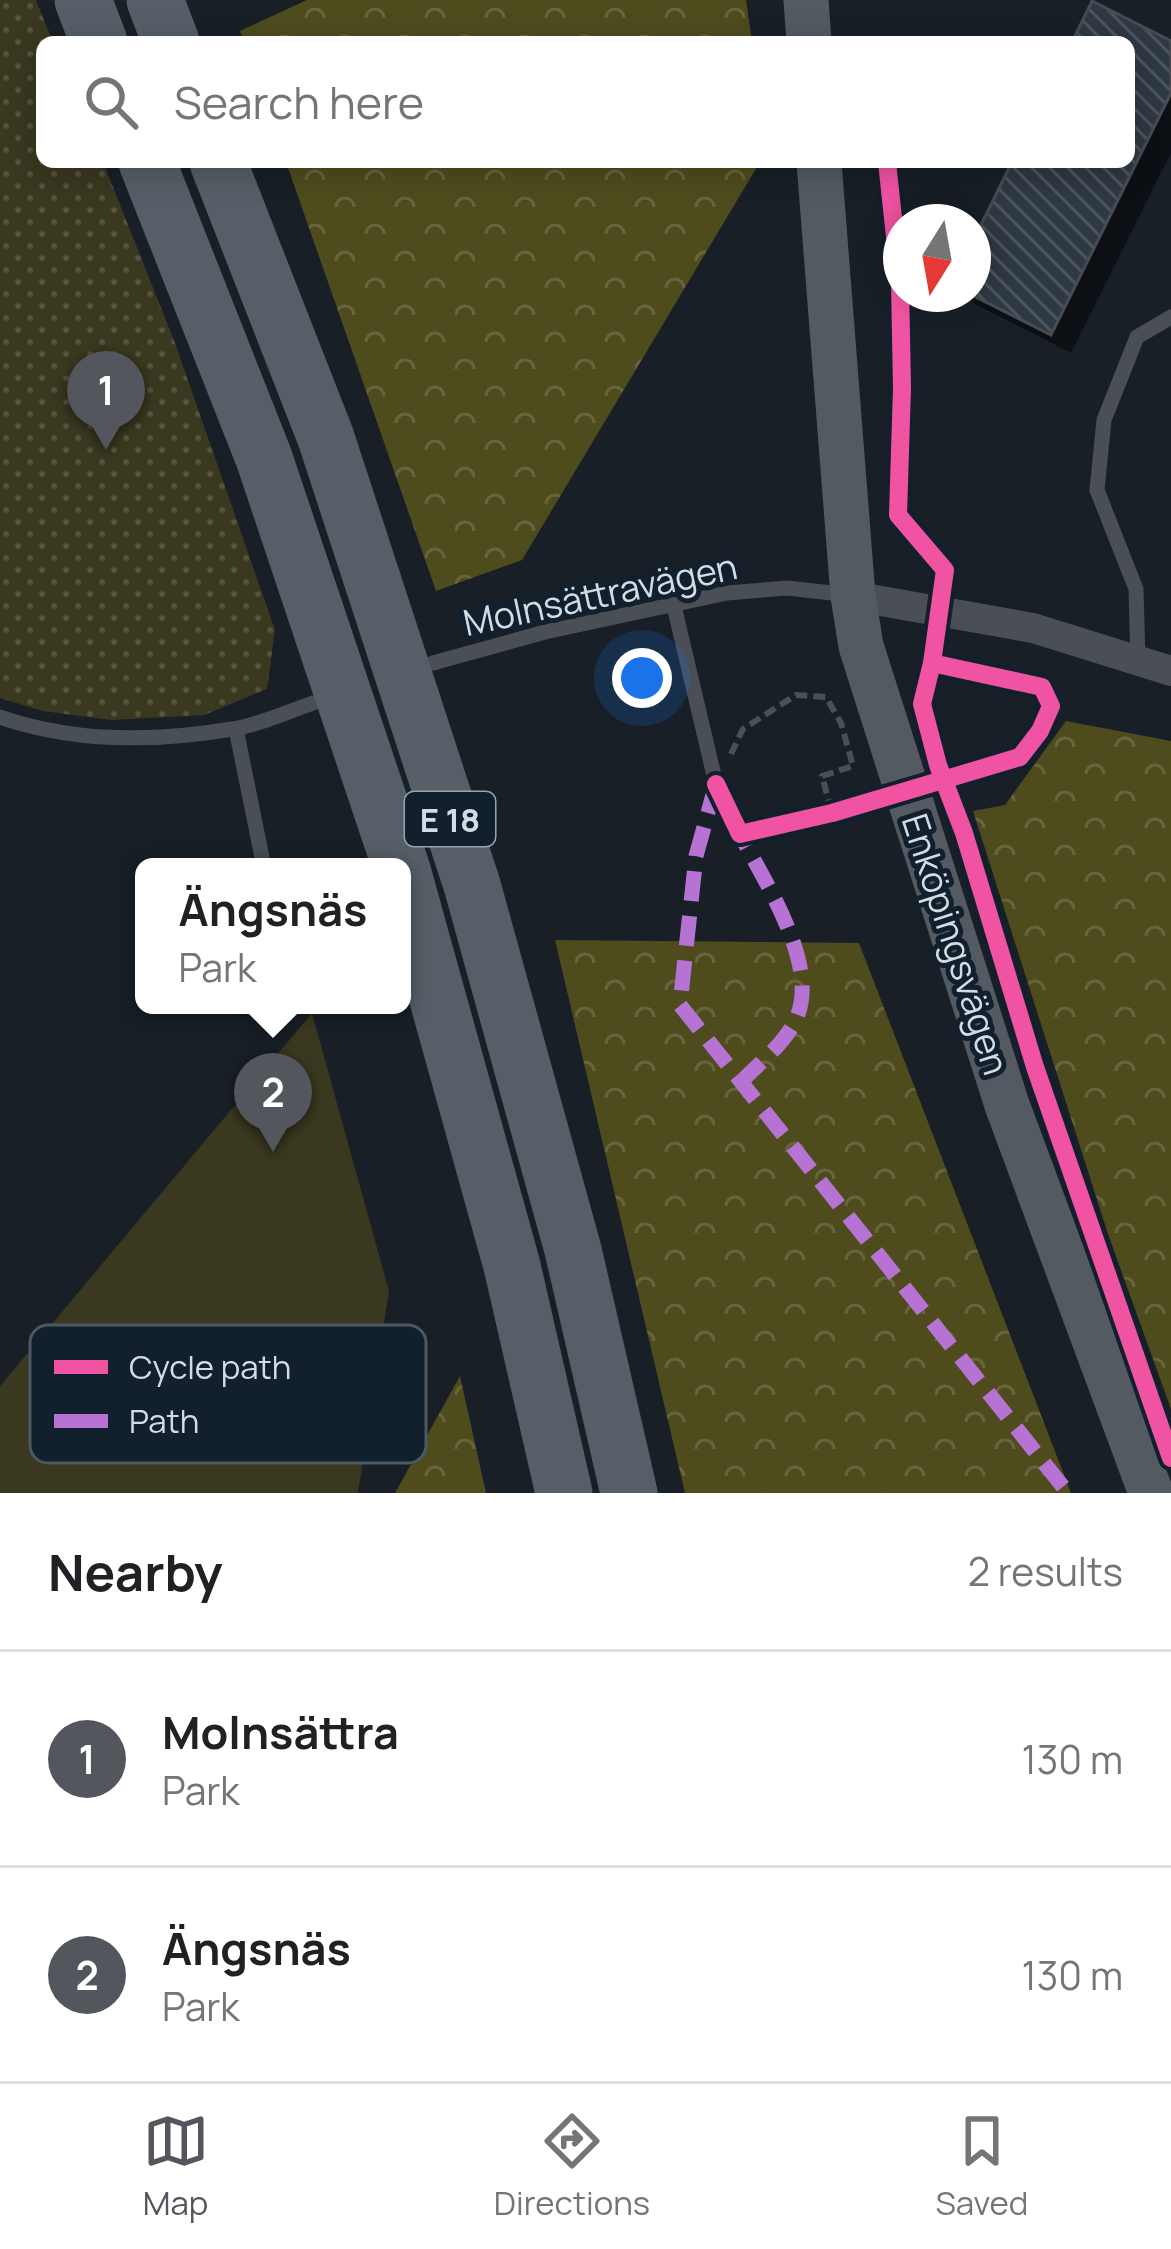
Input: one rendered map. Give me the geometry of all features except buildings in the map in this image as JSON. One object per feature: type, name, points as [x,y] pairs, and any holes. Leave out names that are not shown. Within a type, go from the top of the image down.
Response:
[{"type":"highway","points":[[82,0],[97,36]]},
{"type":"highway","points":[[154,0],[169,36]]},
{"type":"highway","name":"E 18","points":[[149,168],[264,458],[399,858]]},
{"type":"highway","name":"E 18","points":[[220,168],[326,438],[472,885],[573,1250],[629,1493]]},
{"type":"highway","name":"E 18","points":[[411,901],[512,1266],[565,1493]]},
{"type":"street","points":[[806,0],[809,36]]},
{"type":"street","name":"Enköpingsvägen","points":[[819,168],[853,596],[861,646],[1007,1105],[1151,1493]]},
{"type":"street","points":[[853,596],[1033,628],[1171,671]]},
{"type":"lane","points":[[1138,660],[1136,589],[1096,490],[1104,420],[1137,337],[1171,317]]},
{"type":"lane","name":"Molnsättravägen","points":[[433,663],[592,621],[727,593],[787,588],[853,596]]},
{"type":"lane","points":[[674,606],[716,784]]},
{"type":"lane","points":[[0,717],[118,741],[236,729],[313,703]]},
{"type":"lane","points":[[236,729],[262,858]]},
{"type":"path","points":[[716,784],[743,729],[796,695],[826,697],[842,723],[853,766],[822,776],[832,813]]},
{"type":"path","points":[[809,818],[854,806]]},
{"type":"shaded area","points":[[0,0],[36,0],[51,36],[36,36],[36,168],[105,168],[175,343],[275,630],[267,689],[204,715],[111,720],[43,711],[0,698]]},
{"type":"shaded area","points":[[312,1014],[389,1291],[384,1325],[51,1325]]},
{"type":"shaded area","points":[[30,1350],[30,1463],[363,1463],[358,1493],[0,1493],[0,1386]]},
{"type":"green space","points":[[307,0],[746,0],[751,36],[242,36],[240,31]]},
{"type":"green space","points":[[288,168],[756,168],[522,560],[436,591]]},
{"type":"green space","points":[[1066,721],[1171,741],[1171,1409],[1108,1234],[973,811],[1005,805]]},
{"type":"green space","points":[[555,940],[859,943],[1071,1493],[685,1493]]},
{"type":"green space","points":[[460,1376],[486,1493],[395,1493],[412,1463],[426,1463],[426,1437]]},
{"type":"marked path","points":[[716,784],[696,856],[680,1005],[1068,1493]]},
{"type":"marked path","points":[[740,834],[796,950],[802,998],[785,1037],[740,1083]]},
{"type":"cycle path","points":[[888,168],[900,283],[898,515],[945,570],[922,704],[1035,1067],[1171,1458]]},
{"type":"cycle path","points":[[716,784],[740,834],[832,813],[1020,757],[1051,706],[1042,687],[932,663]]},
{"type":"place","name":"Molnsättra","points":[[106,450]]},
{"type":"place","name":"Ängsnäs","points":[[273,1152]]}]
